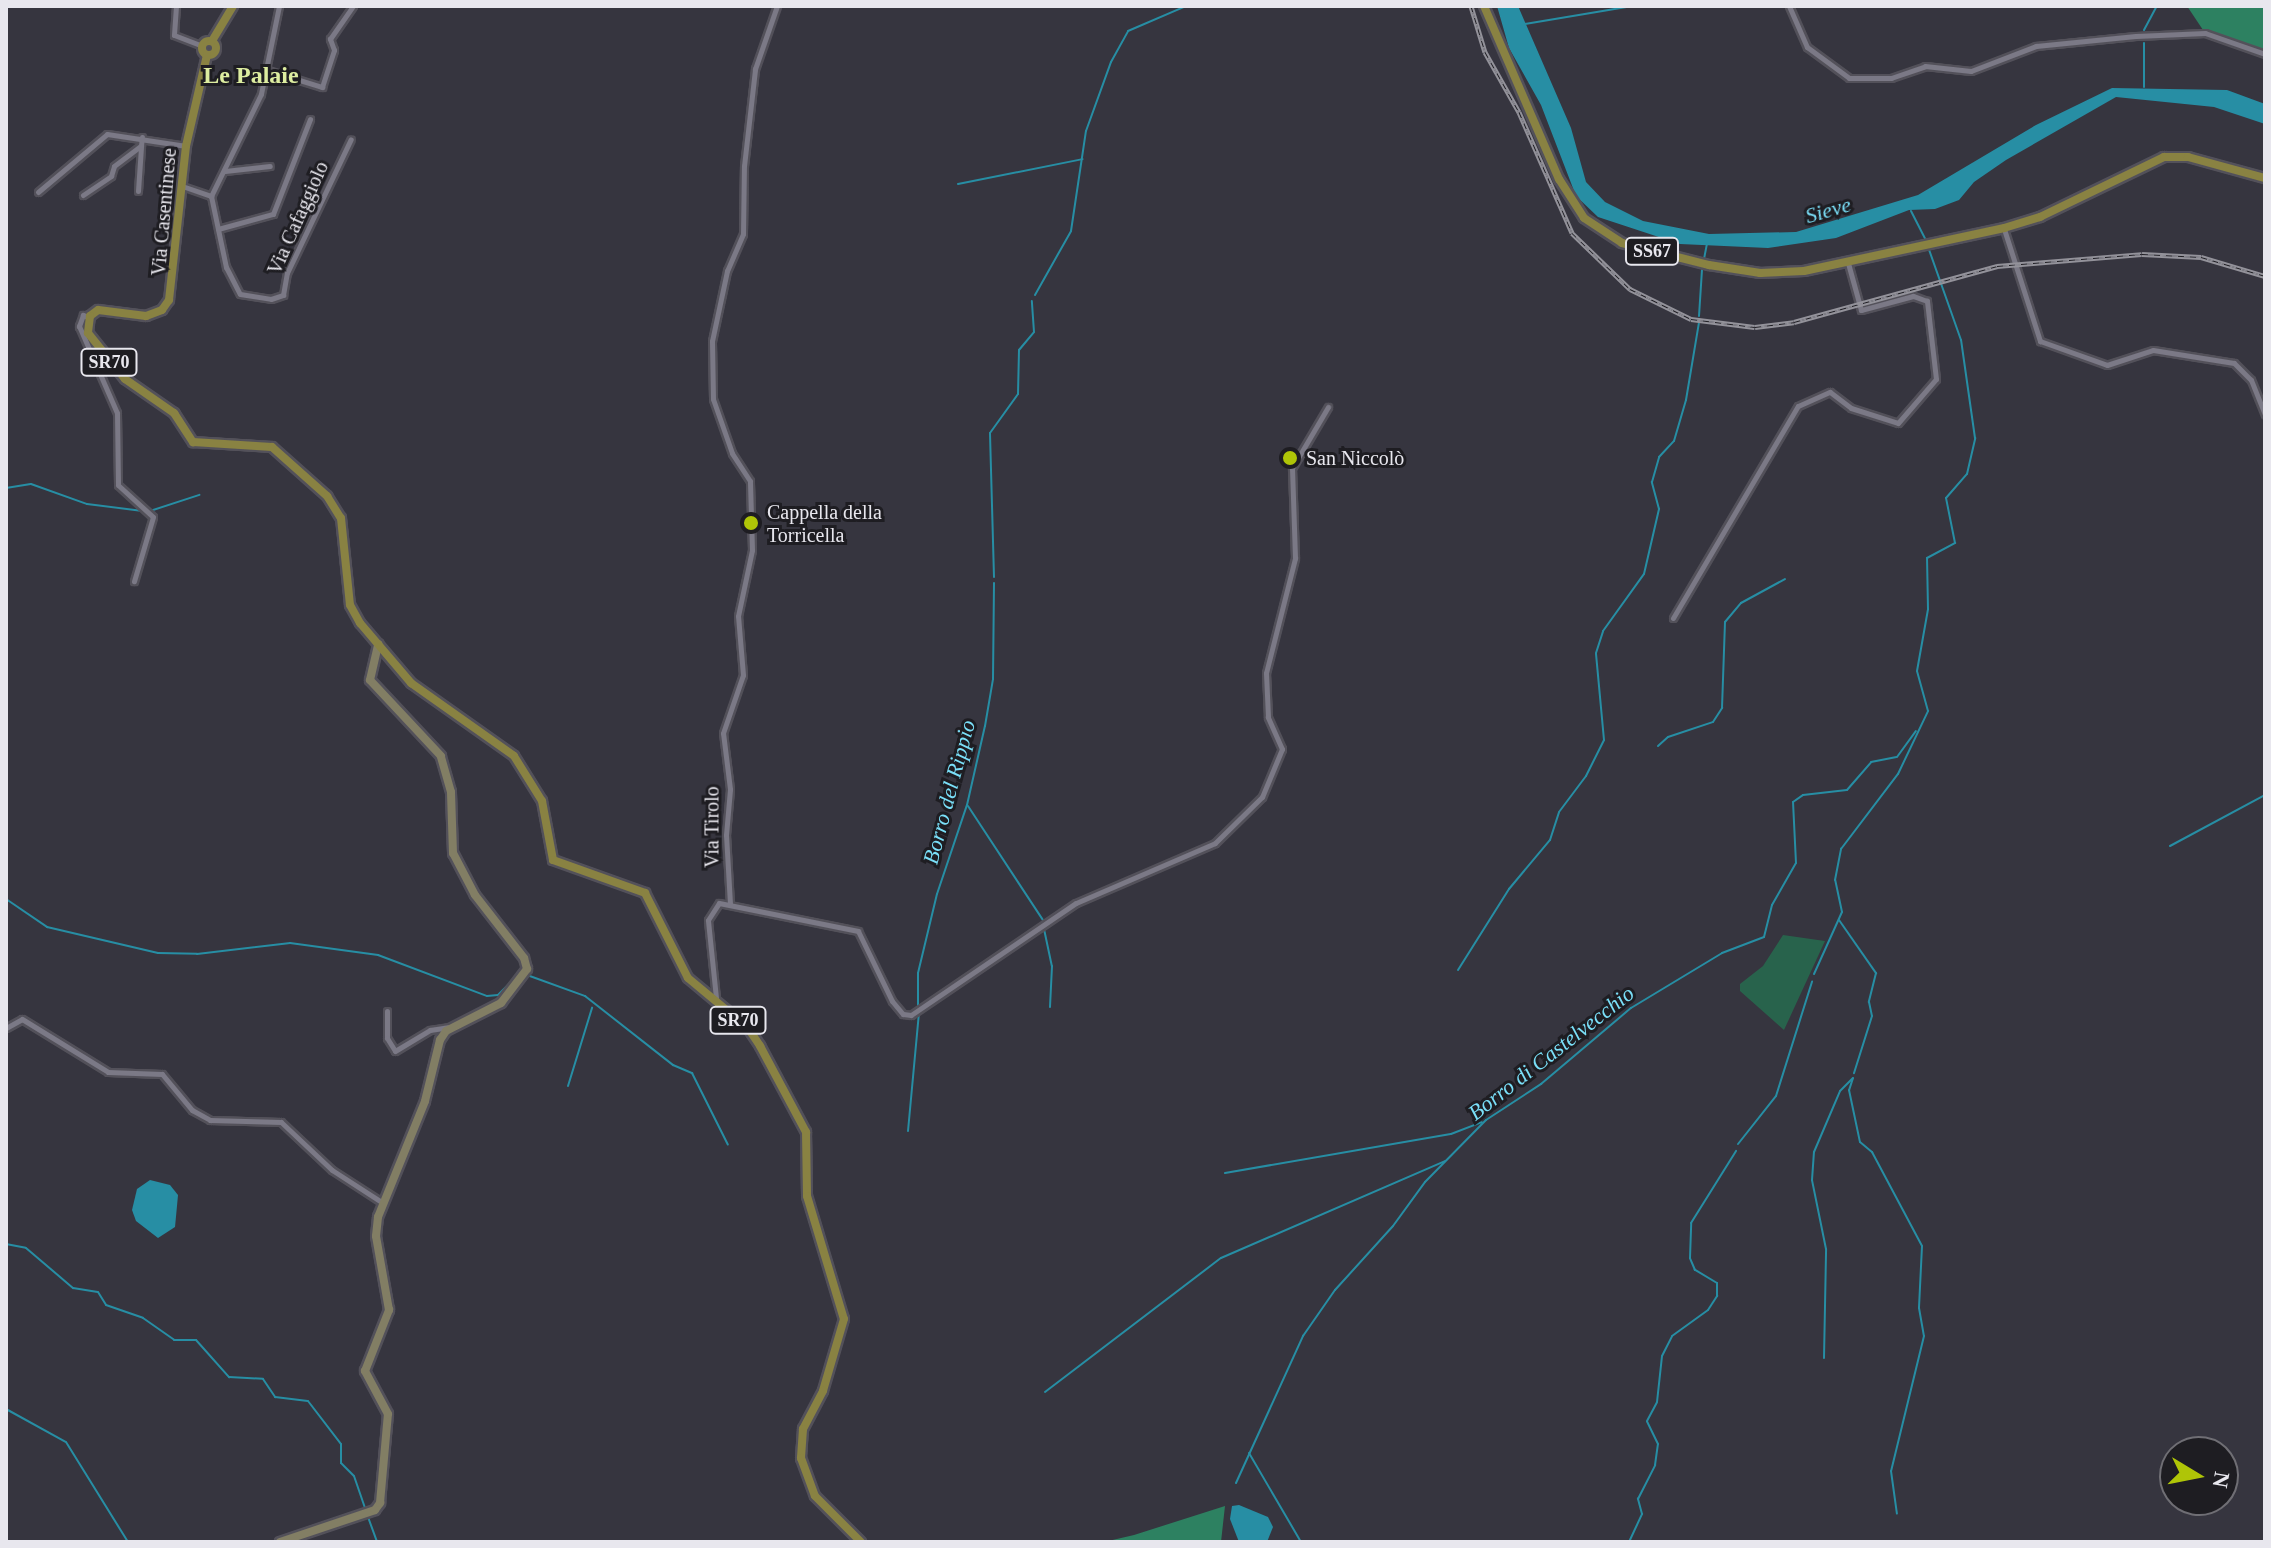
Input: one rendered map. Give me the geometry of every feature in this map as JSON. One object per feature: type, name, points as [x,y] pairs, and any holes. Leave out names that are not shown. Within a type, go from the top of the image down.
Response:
[{"type":"main road","name":"Via Casentinese","points":[[89,318],[104,309],[146,316],[166,306],[176,271],[186,146],[207,55],[216,51],[212,41],[233,6]]},
{"type":"main road","name":"SS67","points":[[1486,6],[1496,45],[1559,179],[1598,232],[1622,243],[1760,273],[1848,263],[2004,228],[2040,217],[2164,157],[2188,157],[2265,178]]},
{"type":"main road","points":[[207,55],[202,46],[212,41]]},
{"type":"main road","name":"SR70","points":[[89,318],[88,333],[101,353],[125,379],[167,406],[193,442],[272,447],[327,496],[345,533],[352,610],[378,644],[420,691],[514,756],[542,801],[553,860],[651,900],[688,978],[748,1028],[806,1132],[807,1196],[844,1319],[799,1448],[815,1496],[861,1542]]},
{"type":"main road","points":[[280,1542],[375,1510],[381,1496],[388,1414],[365,1371],[389,1310],[376,1236],[383,1203],[425,1101],[440,1040],[455,1026],[501,1003],[527,969],[475,895],[453,853],[451,792],[441,756],[370,680],[378,644]]},
{"type":"street","points":[[176,6],[174,35],[202,46]]},
{"type":"street","points":[[185,187],[211,196],[225,171],[267,70],[279,6]]},
{"type":"street","points":[[267,70],[322,87],[334,50],[330,39],[353,6]]},
{"type":"street","name":"Via Tirolo","points":[[730,904],[726,835],[730,789],[723,733],[743,675],[738,616],[752,550],[750,481],[732,453],[713,399],[712,341],[727,271],[743,234],[744,166],[755,69],[777,6]]},
{"type":"street","points":[[1789,6],[1807,47],[1849,78],[1891,78],[1925,66],[1971,71],[1996,57],[2036,46],[2136,36],[2220,35],[2265,54]]},
{"type":"street","name":"Via Cafaggiolo","points":[[217,229],[273,214],[310,119]]},
{"type":"street","points":[[38,192],[107,134],[186,146]]},
{"type":"street","points":[[138,191],[142,137]]},
{"type":"street","name":"Via Cafaggiolo","points":[[211,196],[226,267],[240,294],[271,299],[283,295],[287,273],[351,139]]},
{"type":"street","points":[[83,195],[141,146]]},
{"type":"street","points":[[225,171],[270,166]]},
{"type":"street","points":[[2004,228],[2040,341],[2107,365],[2153,350],[2234,363],[2251,380],[2265,414]]},
{"type":"street","points":[[1673,618],[1798,406],[1830,392],[1851,408],[1895,424],[1936,379],[1927,301],[1913,296],[1861,310],[1848,263]]},
{"type":"street","points":[[89,318],[83,315],[79,326],[117,413],[118,485],[153,517],[134,581]]},
{"type":"street","points":[[721,1008],[710,974],[708,920],[713,906],[730,904],[858,931],[892,1001],[903,1014],[911,1015],[1076,903],[1215,843],[1262,797],[1282,749],[1268,717],[1266,673],[1295,558],[1292,468],[1328,407]]},
{"type":"street","points":[[387,1011],[387,1038],[395,1051],[430,1030],[455,1026]]},
{"type":"street","points":[[6,1028],[22,1019],[108,1072],[162,1074],[192,1110],[210,1120],[281,1122],[332,1170],[383,1203]]},
{"type":"green space","points":[[2187,6],[2265,6],[2265,54],[2205,33]]},
{"type":"green space","points":[[1783,935],[1825,941],[1784,1030],[1740,991],[1740,984],[1763,966]]},
{"type":"green space","points":[[1225,1506],[1221,1542],[1104,1542],[1134,1535]]},
{"type":"water","name":"Sieve","points":[[1497,6],[1518,6],[1571,128],[1586,182],[1605,202],[1643,221],[1709,234],[1796,232],[1918,195],[2036,125],[2112,88],[2227,90],[2265,104],[2265,124],[2214,107],[2116,97],[2006,160],[1974,182],[1959,200],[1935,209],[1909,210],[1836,238],[1768,248],[1680,244],[1598,217],[1576,196],[1541,105],[1509,48]]},
{"type":"water","points":[[150,1180],[170,1185],[178,1195],[175,1227],[158,1238],[136,1221],[132,1210],[137,1189]]},
{"type":"water","points":[[1239,1505],[1268,1517],[1273,1527],[1267,1542],[1239,1542],[1230,1519],[1232,1506]]},
{"type":"waterway","name":"Borro del Rippio","points":[[1035,295],[1071,231],[1086,131],[1111,62],[1128,31],[1186,6]]},
{"type":"waterway","points":[[1525,24],[1633,6]]},
{"type":"waterway","points":[[2144,30],[2157,6]]},
{"type":"waterway","points":[[2144,43],[2144,87]]},
{"type":"waterway","points":[[958,184],[1083,159]]},
{"type":"waterway","points":[[1911,211],[1926,241]]},
{"type":"waterway","points":[[1704,259],[1707,244]]},
{"type":"waterway","points":[[1814,974],[1842,912],[1835,880],[1841,849],[1898,774],[1928,711],[1917,671],[1928,609],[1927,558],[1955,543],[1946,498],[1967,474],[1975,438],[1961,340],[1928,247]]},
{"type":"waterway","points":[[1699,316],[1702,270]]},
{"type":"waterway","name":"Borro del Rippio","points":[[994,577],[990,433],[1018,394],[1019,350],[1034,332],[1032,301]]},
{"type":"waterway","points":[[1458,970],[1509,889],[1550,840],[1559,812],[1586,776],[1604,740],[1596,653],[1603,631],[1644,574],[1659,509],[1652,482],[1659,457],[1674,441],[1686,400],[1699,322]]},
{"type":"waterway","points":[[6,488],[31,484],[87,504],[143,511]]},
{"type":"waterway","points":[[150,511],[199,495]]},
{"type":"waterway","points":[[1658,746],[1668,737],[1713,722],[1722,708],[1725,622],[1741,603],[1785,579]]},
{"type":"waterway","name":"Borro del Rippio","points":[[918,1006],[918,973],[937,894],[967,805],[985,726],[993,679],[994,583]]},
{"type":"waterway","name":"Borro di Castelvecchio","points":[[1236,1483],[1303,1336],[1335,1290],[1393,1226],[1425,1182],[1486,1120],[1541,1084],[1631,1008],[1722,953],[1764,937],[1772,905],[1796,863],[1793,802],[1803,795],[1847,790],[1871,762],[1897,757],[1916,731]]},
{"type":"waterway","points":[[2170,846],[2265,795]]},
{"type":"waterway","points":[[968,806],[1043,920]]},
{"type":"waterway","points":[[6,899],[47,927],[158,953],[197,954],[290,943],[378,955],[487,996],[498,995],[514,979]]},
{"type":"waterway","points":[[1839,920],[1876,973],[1869,1002],[1872,1016],[1854,1073]]},
{"type":"waterway","points":[[1044,929],[1052,966],[1050,1007]]},
{"type":"waterway","points":[[527,975],[585,996],[673,1065],[692,1073],[728,1145]]},
{"type":"waterway","points":[[1738,1144],[1776,1096],[1812,982]]},
{"type":"waterway","points":[[568,1086],[592,1008]]},
{"type":"waterway","name":"Borro del Rippio","points":[[908,1131],[919,1013]]},
{"type":"waterway","points":[[1853,1078],[1849,1090],[1860,1142],[1872,1152],[1922,1246],[1919,1308],[1924,1336],[1891,1471],[1897,1514]]},
{"type":"waterway","points":[[1824,1358],[1826,1249],[1812,1180],[1814,1152],[1840,1091],[1853,1078]]},
{"type":"waterway","points":[[1225,1173],[1451,1134],[1482,1122]]},
{"type":"waterway","points":[[1629,1542],[1642,1514],[1638,1499],[1655,1465],[1658,1444],[1647,1421],[1657,1402],[1662,1356],[1672,1336],[1708,1310],[1717,1296],[1717,1283],[1695,1270],[1690,1258],[1691,1223],[1736,1151]]},
{"type":"waterway","points":[[1045,1392],[1221,1258],[1445,1161]]},
{"type":"waterway","points":[[6,1244],[26,1248],[73,1288],[98,1292],[106,1305],[143,1318],[174,1340],[196,1340],[229,1377],[263,1379],[275,1397],[308,1401],[341,1444],[341,1463],[354,1476],[366,1511]]},
{"type":"waterway","points":[[6,1409],[66,1442],[128,1542]]},
{"type":"waterway","points":[[1249,1453],[1301,1542]]},
{"type":"waterway","points":[[368,1517],[377,1542]]},
{"type":"railway","points":[[1471,6],[1485,52],[1519,112],[1572,233],[1630,289],[1691,319],[1755,327],[1794,322],[1997,266],[2142,254],[2201,257],[2265,276]]},
{"type":"place","name":"San Niccolò","points":[[1290,458]]},
{"type":"place","name":"Cappella della Torricella","points":[[751,523]]},
{"type":"district","name":"Le Palaie","points":[[251,76]]}]
